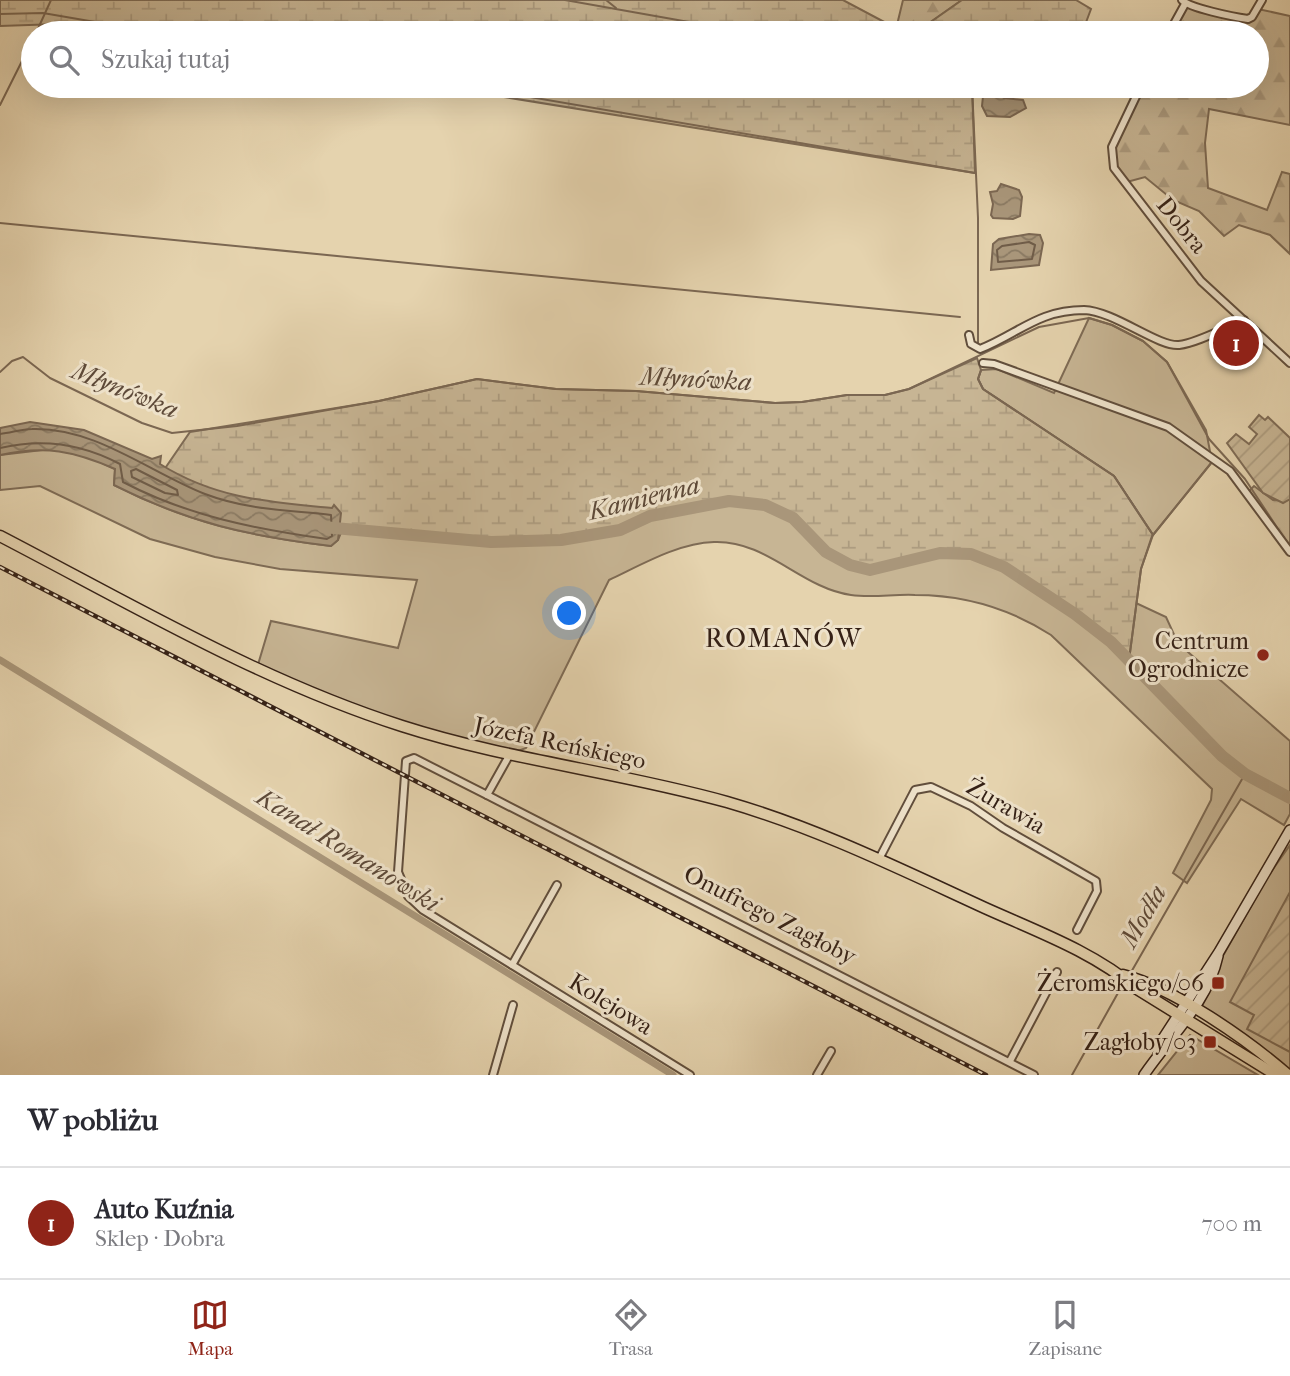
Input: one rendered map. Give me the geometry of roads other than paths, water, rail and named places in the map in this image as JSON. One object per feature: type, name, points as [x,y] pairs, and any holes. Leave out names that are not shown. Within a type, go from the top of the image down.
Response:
[{"type":"main road","name":"Józefa Reńskiego","points":[[0,536],[308,692],[405,727],[510,754],[729,803],[809,830],[879,859],[1140,984],[1186,1011]]},
{"type":"main road","points":[[1186,1011],[1276,1075]]},
{"type":"main road","points":[[1186,1011],[1261,1051],[1288,1075]]},
{"type":"street","points":[[1174,21],[1183,2],[1241,18],[1252,17],[1262,0]]},
{"type":"street","name":"Dobra","points":[[1135,98],[1112,147],[1114,168],[1201,281],[1290,363]]},
{"type":"street","points":[[969,335],[971,344],[980,349],[1041,318],[1087,310],[1118,320],[1165,343],[1177,345],[1244,320]]},
{"type":"street","points":[[983,363],[994,364],[1168,427],[1230,471],[1290,552]]},
{"type":"street","points":[[487,795],[510,754]]},
{"type":"street","name":"Onufrego Zagłoby","points":[[408,759],[414,758],[428,764],[1034,1075]]},
{"type":"street","name":"Kolejowa","points":[[408,759],[405,764],[397,864],[402,885],[412,902],[690,1075]]},
{"type":"street","name":"Żurawia","points":[[879,859],[915,790],[931,787],[971,806],[1003,828],[1096,881],[1097,891],[1077,930]]},
{"type":"street","points":[[1144,1075],[1158,1055],[1160,1043],[1216,967],[1219,952],[1290,830]]},
{"type":"street","points":[[512,965],[557,885]]},
{"type":"street","points":[[1010,1061],[1057,972]]},
{"type":"street","points":[[493,1075],[513,1005]]},
{"type":"street","points":[[817,1075],[831,1051]]},
{"type":"water","points":[[983,98],[1004,98],[1023,100],[1026,108],[1010,117],[987,116],[982,106]]},
{"type":"water","points":[[1001,184],[1019,190],[1022,197],[1020,216],[1013,219],[993,218],[991,215],[993,204],[990,192],[997,191]]},
{"type":"water","points":[[1040,235],[1043,243],[1039,265],[991,270],[993,244],[999,239]]},
{"type":"water","points":[[30,422],[84,430],[152,459],[161,456],[160,464],[181,476],[222,492],[286,504],[332,508],[334,505],[341,513],[338,540],[331,546],[301,542],[246,532],[194,518],[114,485],[115,469],[72,454],[31,450],[0,455],[0,428]]},
{"type":"waterway","points":[[41,21],[51,0]]},
{"type":"waterway","points":[[565,0],[683,21]]},
{"type":"waterway","points":[[606,0],[616,8]]},
{"type":"waterway","points":[[0,14],[43,13],[89,21]]},
{"type":"waterway","points":[[0,105],[21,63]]},
{"type":"waterway","points":[[536,98],[975,173]]},
{"type":"waterway","points":[[973,98],[978,218],[978,343]]},
{"type":"waterway","points":[[0,223],[960,317]]},
{"type":"waterway","name":"Młynówka","points":[[0,372],[12,361],[23,357],[50,378],[142,423],[172,433],[237,426],[379,401],[477,379],[556,389],[636,391],[775,403],[802,402],[847,395],[885,395],[909,389],[1039,327],[1089,318],[1112,325],[1143,341],[1167,362],[1209,439],[1245,479],[1288,544]]},
{"type":"waterway","points":[[981,370],[978,379],[983,389],[1114,476],[1153,535],[1212,462]]},
{"type":"waterway","name":"Kamienna","points":[[323,527],[491,542],[561,540],[620,530],[650,516],[729,501],[765,505],[793,518],[826,552],[850,565],[870,570],[940,553],[971,554],[1004,567],[1075,614],[1111,642],[1222,756],[1245,774],[1290,798]]},
{"type":"waterway","points":[[1129,660],[1141,569],[1152,536]]},
{"type":"waterway","name":"Kanał Romanowski","points":[[0,660],[673,1075]]},
{"type":"waterway","name":"Modła","points":[[1130,974],[1245,774]]},
{"type":"waterway","name":"Modła","points":[[1072,1075],[1123,984]]},
{"type":"railway","points":[[0,567],[986,1075]]},
{"type":"place","name":"Auto Kuźnia","points":[[1236,343]]},
{"type":"place","name":"Centrum Ogrodnicze","points":[[1263,655]]},
{"type":"place","name":"Żeromskiego/06","points":[[1218,983]]},
{"type":"place","name":"Zagłoby/03","points":[[1210,1042]]},
{"type":"district","name":"ROMANÓW","points":[[784,638]]}]
